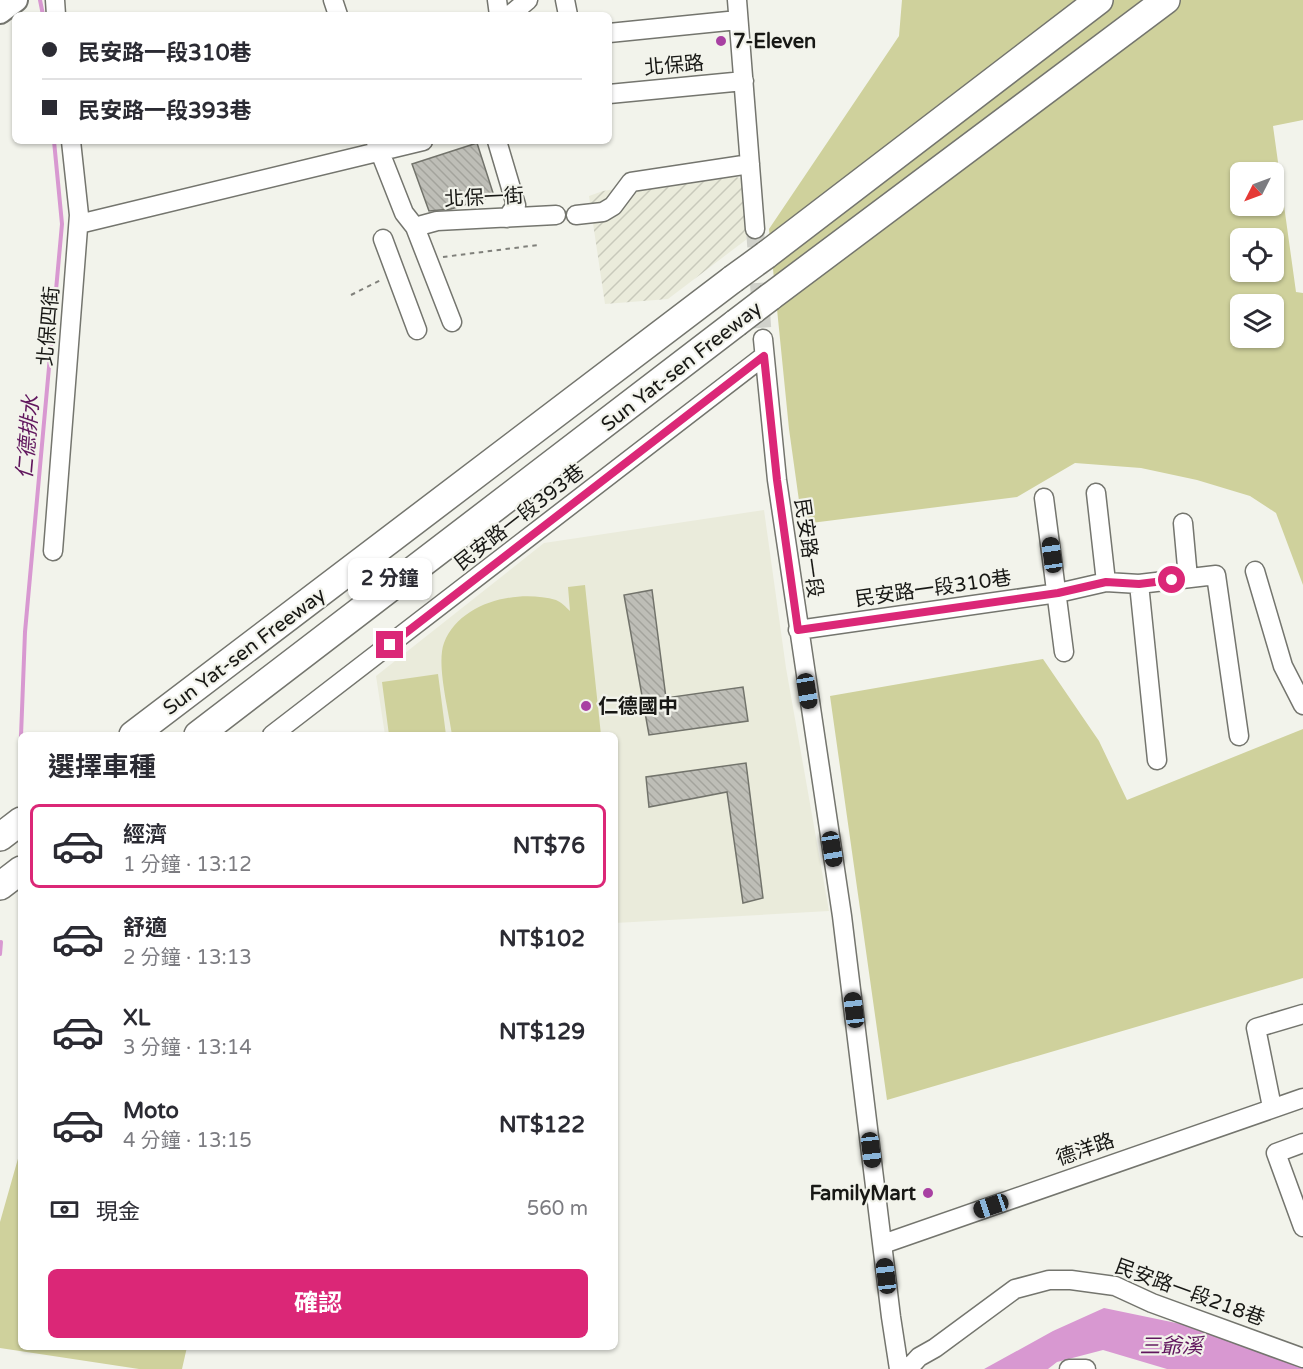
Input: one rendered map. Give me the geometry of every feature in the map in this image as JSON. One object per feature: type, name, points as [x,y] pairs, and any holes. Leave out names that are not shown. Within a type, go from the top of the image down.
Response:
[{"type":"highway","name":"Sun Yat-sen Freeway","points":[[137,732],[1099,0]]},
{"type":"highway","name":"Sun Yat-sen Freeway","points":[[202,732],[770,297],[1166,0]]},
{"type":"highway","points":[[0,837],[18,823]]},
{"type":"highway","points":[[0,886],[18,872]]},
{"type":"main road","points":[[0,12],[16,0]]},
{"type":"street","points":[[514,12],[528,0]]},
{"type":"street","points":[[737,0],[754,229]]},
{"type":"street","points":[[612,33],[738,20]]},
{"type":"street","name":"北保路","points":[[612,94],[744,81]]},
{"type":"street","name":"北保四街","points":[[53,551],[79,224],[71,144]]},
{"type":"street","points":[[79,224],[378,147],[400,144]]},
{"type":"street","points":[[498,144],[516,206],[507,218]]},
{"type":"street","points":[[378,147],[404,213],[415,227],[452,322]]},
{"type":"street","points":[[576,215],[603,212],[613,206],[631,182],[750,164]]},
{"type":"street","name":"北保一街","points":[[415,227],[436,221],[556,215]]},
{"type":"street","points":[[383,239],[417,330]]},
{"type":"street","name":"民安路一段","points":[[763,347],[777,480],[842,916],[899,1369]]},
{"type":"street","name":"民安路一段393巷","points":[[276,732],[763,347]]},
{"type":"street","points":[[1096,493],[1106,582]]},
{"type":"street","points":[[1044,498],[1064,652]]},
{"type":"street","points":[[1183,523],[1188,578]]},
{"type":"street","points":[[1255,571],[1283,666],[1303,705]]},
{"type":"street","name":"民安路一段310巷","points":[[798,630],[1058,593],[1106,582],[1139,584],[1216,575],[1239,736]]},
{"type":"street","points":[[1139,584],[1157,760]]},
{"type":"street","points":[[1272,1107],[1256,1029],[1303,1014]]},
{"type":"street","name":"德洋路","points":[[883,1244],[1303,1098]]},
{"type":"street","points":[[1303,1143],[1276,1153],[1303,1227]]},
{"type":"street","name":"民安路一段218巷","points":[[908,1369],[919,1357],[935,1348],[1015,1289],[1050,1280],[1071,1280],[1115,1286],[1152,1303],[1303,1358]]},
{"type":"street","points":[[1069,1369],[1086,1369]]},
{"type":"shaded area","points":[[718,172],[747,180],[747,239],[668,299],[605,304],[589,196],[603,191]]},
{"type":"shaded area","name":"仁德國中","points":[[764,510],[786,668],[829,911],[618,923],[618,732],[385,732],[376,676],[544,543]]},
{"type":"green space","points":[[902,0],[1303,0],[1303,120],[1273,126],[1278,162],[1230,162],[1230,216],[1284,216],[1284,205],[1296,292],[1303,293],[1303,585],[1276,513],[1250,496],[1197,480],[1141,468],[1075,463],[1017,497],[811,523],[801,515],[789,429],[769,229],[899,36]]},
{"type":"green space","points":[[585,585],[601,732],[451,732],[441,663],[444,643],[452,629],[476,608],[508,598],[524,596],[556,600],[570,611],[568,587]]},
{"type":"green space","points":[[1043,659],[1099,741],[1127,800],[1303,729],[1303,978],[887,1100],[830,696]]},
{"type":"green space","points":[[438,674],[446,732],[389,732],[382,682]]},
{"type":"green space","points":[[18,1159],[18,1350],[186,1350],[182,1369],[139,1369],[0,1348],[0,1222]]},
{"type":"water","name":"三爺溪","points":[[1104,1308],[1210,1330],[1303,1367],[1303,1369],[1167,1369],[1103,1350],[1057,1362],[1048,1369],[984,1369],[1053,1331]]},
{"type":"building","points":[[477,144],[494,196],[451,209],[429,211],[412,164]]},
{"type":"building","points":[[652,590],[666,698],[743,687],[748,721],[649,735],[624,595]]},
{"type":"building","points":[[746,763],[763,898],[743,903],[727,792],[649,807],[646,777]]},
{"type":"waterway","name":"仁德排水","points":[[40,0],[42,12]]},
{"type":"waterway","name":"仁德排水","points":[[21,732],[25,632],[62,224],[54,144]]},
{"type":"waterway","name":"仁德排水","points":[[0,954],[1,942]]},
{"type":"tunnel","points":[[755,229],[763,339]]},
{"type":"place","name":"7-Eleven","points":[[721,41]]},
{"type":"place","name":"仁德國中","points":[[586,706]]},
{"type":"place","name":"FamilyMart","points":[[928,1193]]},
{"type":"route","points":[[390,645],[764,356],[777,480],[798,630],[1058,593],[1106,582],[1139,584],[1172,580]]}]
